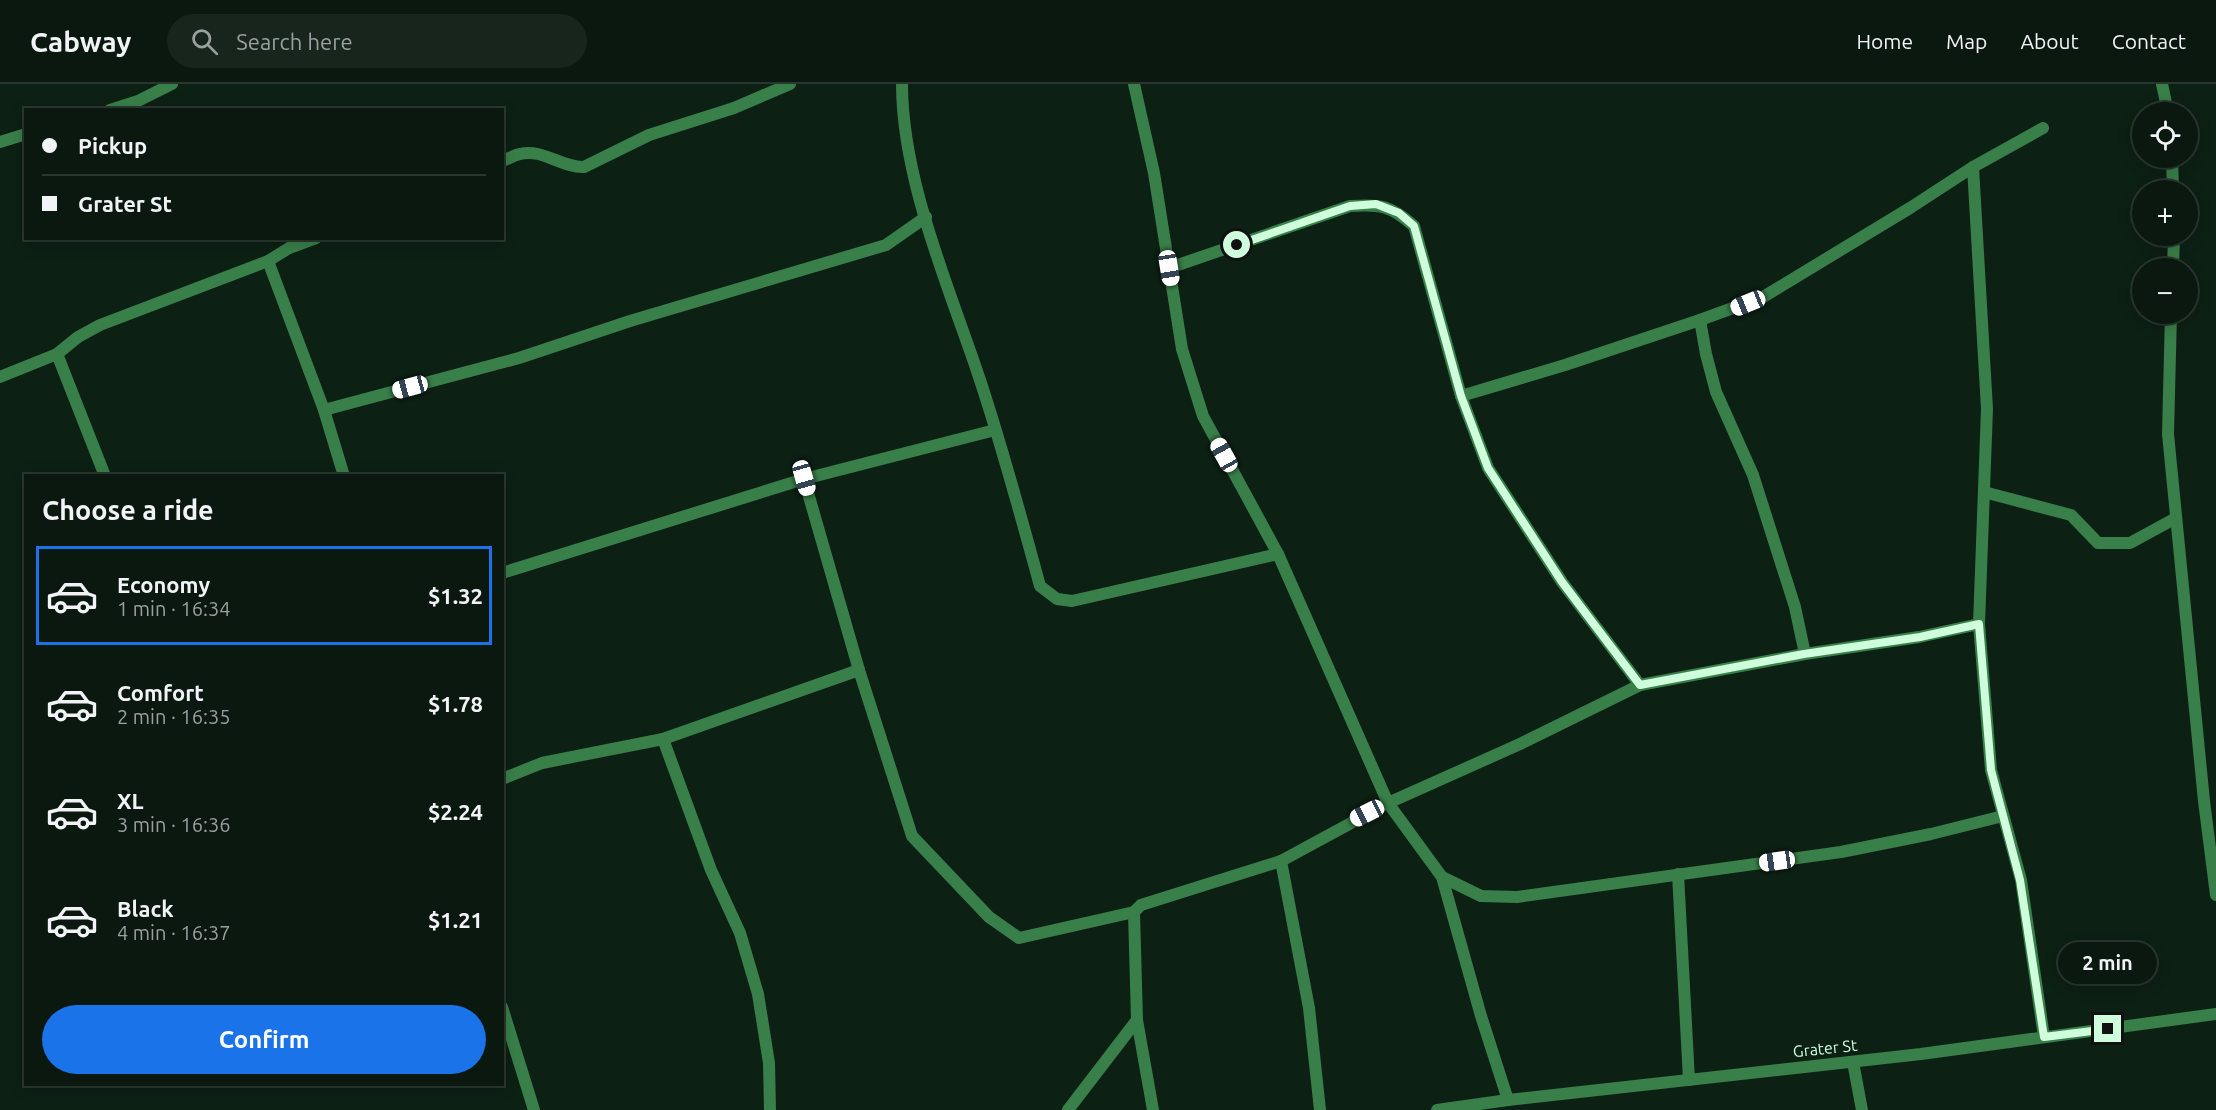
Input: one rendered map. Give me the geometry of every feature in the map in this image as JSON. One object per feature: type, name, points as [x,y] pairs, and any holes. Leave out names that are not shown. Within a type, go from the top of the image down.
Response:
[{"type":"street","points":[[116,108],[138,101],[172,84]]},
{"type":"street","points":[[504,160],[533,152],[575,167],[584,167],[649,135],[734,108],[790,84]]},
{"type":"street","points":[[902,84],[902,110],[911,165],[939,263],[977,369],[1040,586],[1058,599],[1072,602],[1278,554]]},
{"type":"street","points":[[1134,84],[1154,173],[1182,349],[1203,416],[1278,554],[1388,803],[1442,877],[1481,1016],[1508,1100]]},
{"type":"street","points":[[2162,84],[2166,102]]},
{"type":"street","points":[[1461,396],[1565,365],[1762,297],[1910,208],[1973,167],[2043,128]]},
{"type":"street","points":[[0,142],[24,135]]},
{"type":"street","points":[[1973,167],[1987,409],[1979,624],[1991,770],[2020,880],[2044,1037]]},
{"type":"street","points":[[1169,268],[1350,206],[1376,204],[1399,213],[1414,226],[1461,396],[1488,468],[1562,582],[1640,685]]},
{"type":"street","points":[[324,410],[519,358],[630,321],[886,245],[926,217]]},
{"type":"street","points":[[0,377],[57,354],[78,336],[100,325],[268,261],[289,248],[311,240]]},
{"type":"street","points":[[268,261],[324,410],[343,474]]},
{"type":"street","points":[[1700,320],[1716,392],[1753,475],[1795,607],[1804,654]]},
{"type":"street","points":[[2171,324],[2168,434],[2210,800],[2216,895]]},
{"type":"street","points":[[57,354],[104,474]]},
{"type":"street","points":[[504,572],[804,478],[995,430]]},
{"type":"street","points":[[804,478],[859,670],[912,836],[989,917],[1019,938],[1134,912],[1141,905],[1281,861],[1388,803],[1521,744],[1640,685],[1804,654],[1920,637],[1979,624]]},
{"type":"street","points":[[1984,492],[2071,515],[2098,543],[2130,543],[2176,518]]},
{"type":"street","points":[[504,778],[542,763],[663,739],[859,670]]},
{"type":"street","points":[[663,739],[711,870],[740,933],[758,994],[769,1063],[770,1110]]},
{"type":"street","points":[[1442,877],[1481,896],[1517,897],[1841,852],[1931,834],[2003,816]]},
{"type":"street","points":[[1281,861],[1309,1008],[1320,1110]]},
{"type":"street","points":[[1678,874],[1689,1080]]},
{"type":"street","points":[[1134,912],[1137,1020],[1153,1110]]},
{"type":"street","points":[[504,1013],[534,1110]]},
{"type":"street","name":"Grater St","points":[[1442,1110],[1508,1100],[1853,1062],[2216,1014]]},
{"type":"street","points":[[1068,1110],[1137,1020]]},
{"type":"street","points":[[1853,1062],[1862,1110]]},
{"type":"route","points":[[1237,245],[1350,206],[1376,204],[1399,213],[1414,226],[1461,396],[1488,468],[1562,582],[1640,685],[1860,644],[1920,637],[1979,624],[1991,770],[2020,880],[2044,1037],[2108,1029]]}]
